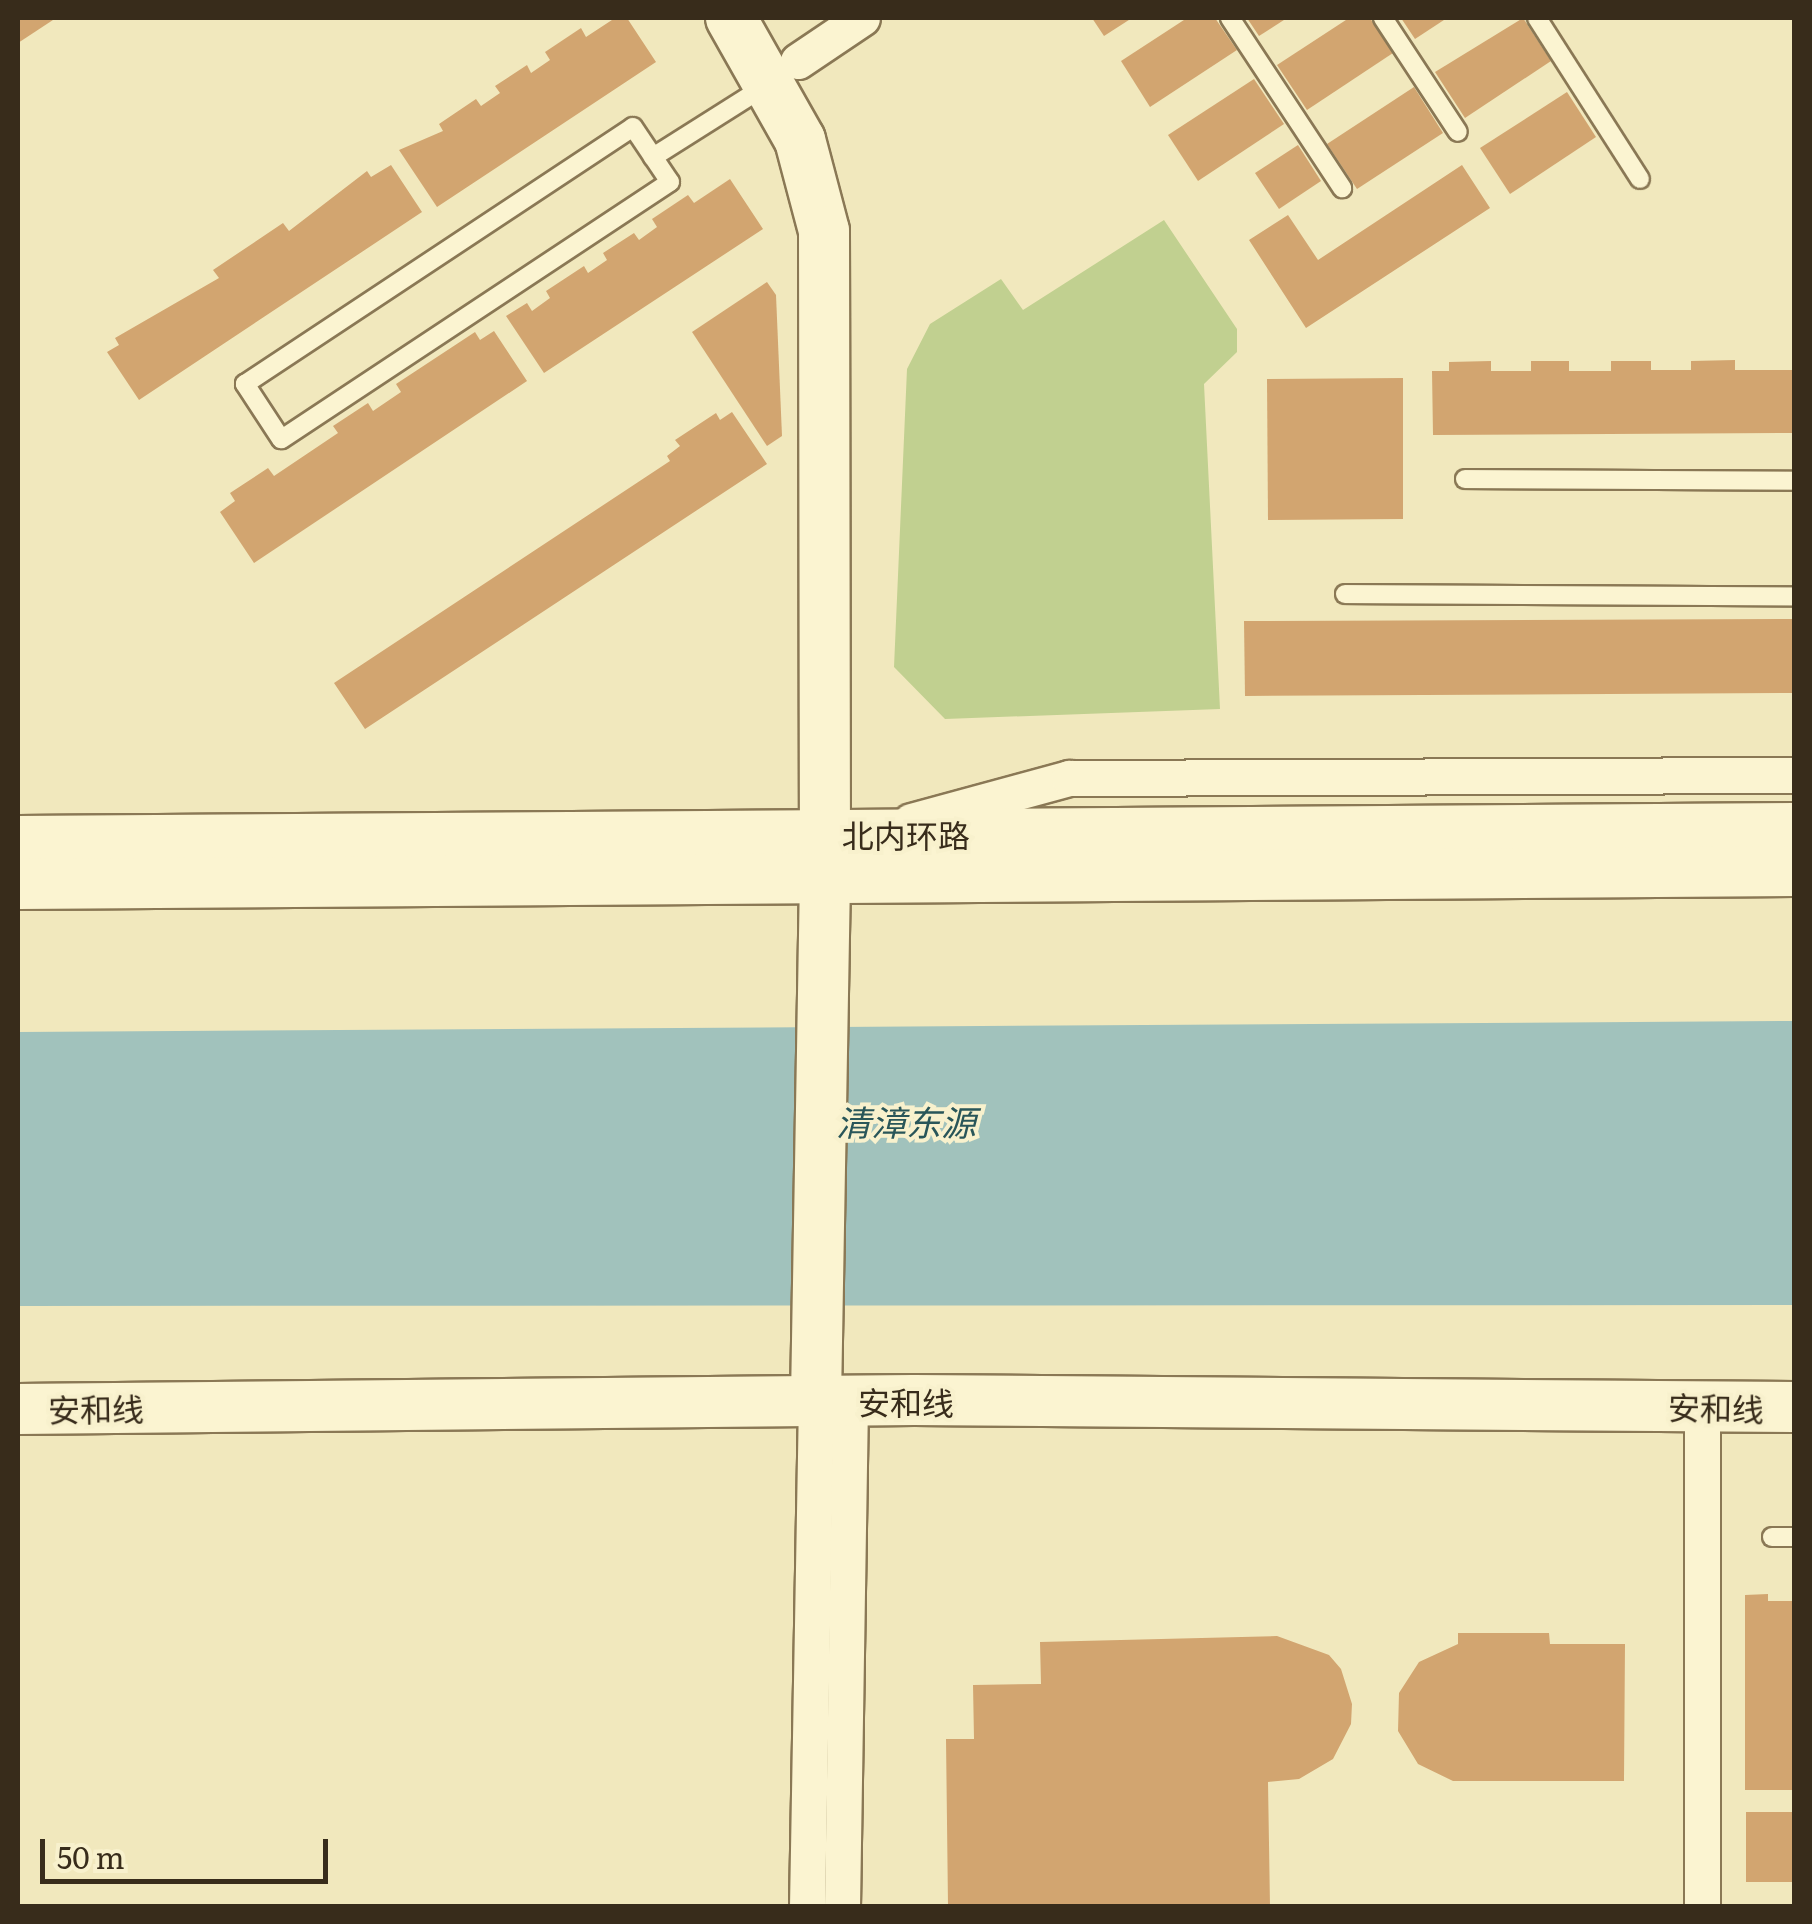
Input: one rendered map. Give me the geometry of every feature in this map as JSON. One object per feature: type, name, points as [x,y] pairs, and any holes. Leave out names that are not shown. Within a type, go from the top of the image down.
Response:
[{"type":"main road","points":[[731,18],[831,126],[858,227],[833,1401]]},
{"type":"main road","points":[[770,18],[784,72]]},
{"type":"main road","name":"北内环路","points":[[18,884],[1794,828]]},
{"type":"main road","name":"北内环路","points":[[18,841],[1794,871]]},
{"type":"main road","name":"安和线","points":[[18,1409],[833,1401],[1794,1408]]},
{"type":"street","points":[[784,72],[862,18]]},
{"type":"street","points":[[842,856],[1069,778],[1794,776]]},
{"type":"street","points":[[807,1906],[833,1401]]},
{"type":"street","points":[[833,1401],[842,1906]]},
{"type":"street","points":[[1702,1407],[1702,1906]]},
{"type":"lane","points":[[1230,18],[1342,188]]},
{"type":"lane","points":[[1382,18],[1458,132]]},
{"type":"lane","points":[[1536,18],[1640,180]]},
{"type":"lane","points":[[654,157],[784,72]]},
{"type":"lane","points":[[633,126],[654,157],[670,182],[282,440],[245,384],[633,126]]},
{"type":"lane","points":[[1464,479],[1794,480]]},
{"type":"lane","points":[[1345,594],[1794,596]]},
{"type":"lane","points":[[1772,1536],[1794,1536]]},
{"type":"green space","points":[[1164,220],[1237,329],[1237,352],[1204,384],[1220,709],[945,719],[894,667],[907,369],[930,324],[1001,279],[1023,310]]},
{"type":"water","name":"清漳东源","points":[[1794,1021],[1794,1305],[18,1306],[18,1032]]},
{"type":"building","points":[[18,18],[56,18],[18,43]]},
{"type":"building","points":[[615,18],[627,18],[656,62],[437,207],[399,150],[443,131],[439,124],[476,99],[481,106],[500,93],[495,86],[527,65],[531,73],[550,60],[545,52],[581,28],[586,37]]},
{"type":"building","points":[[1092,18],[1132,18],[1104,36]]},
{"type":"building","points":[[1187,18],[1215,18],[1237,50],[1150,107],[1121,61]]},
{"type":"building","points":[[1247,18],[1287,18],[1259,36]]},
{"type":"building","points":[[1349,18],[1370,18],[1393,53],[1307,110],[1277,65]]},
{"type":"building","points":[[1401,18],[1447,18],[1415,39]]},
{"type":"building","points":[[1523,18],[1551,61],[1465,118],[1435,72]]},
{"type":"building","points":[[1254,79],[1284,124],[1198,181],[1168,135]]},
{"type":"building","points":[[1414,87],[1443,133],[1357,189],[1327,144]]},
{"type":"building","points":[[1567,92],[1596,137],[1510,194],[1480,148]]},
{"type":"building","points":[[1298,145],[1321,181],[1279,209],[1255,173]]},
{"type":"building","points":[[391,165],[422,212],[139,400],[107,352],[119,345],[115,338],[219,278],[213,270],[283,223],[289,231],[367,171],[371,177]]},
{"type":"building","points":[[1462,165],[1490,208],[1306,328],[1249,240],[1288,215],[1318,260]]},
{"type":"building","points":[[730,179],[763,229],[544,373],[506,316],[527,303],[532,311],[550,298],[546,291],[584,266],[588,273],[607,260],[603,253],[634,233],[639,240],[657,227],[652,219],[688,195],[694,203]]},
{"type":"building","points":[[767,282],[776,295],[782,436],[767,446],[692,332]]},
{"type":"building","points":[[494,331],[527,381],[254,563],[220,512],[235,501],[230,493],[268,468],[274,476],[338,433],[333,426],[368,403],[373,411],[401,392],[396,384],[475,332],[480,340]]},
{"type":"building","points":[[1735,360],[1735,370],[1794,370],[1794,433],[1433,435],[1432,371],[1449,371],[1449,362],[1491,361],[1491,371],[1531,371],[1531,361],[1569,361],[1569,371],[1611,371],[1611,361],[1651,361],[1651,370],[1691,370],[1691,361]]},
{"type":"building","points":[[1403,378],[1403,519],[1268,520],[1267,379]]},
{"type":"building","points":[[732,412],[767,464],[365,729],[334,683],[670,461],[667,456],[680,446],[675,440],[716,413],[720,420]]},
{"type":"building","points":[[1794,619],[1794,693],[1245,696],[1244,621]]},
{"type":"building","points":[[1768,1594],[1768,1601],[1794,1601],[1794,1790],[1745,1790],[1745,1595]]},
{"type":"building","points":[[1458,1633],[1549,1633],[1550,1644],[1625,1644],[1624,1781],[1453,1781],[1418,1764],[1398,1731],[1399,1693],[1419,1662],[1458,1644]]},
{"type":"building","points":[[1277,1636],[1329,1655],[1341,1669],[1352,1704],[1351,1724],[1333,1759],[1299,1779],[1268,1782],[1270,1906],[948,1906],[946,1739],[974,1739],[973,1685],[1041,1684],[1040,1642]]},
{"type":"building","points":[[1746,1812],[1794,1812],[1794,1882],[1746,1882]]}]
